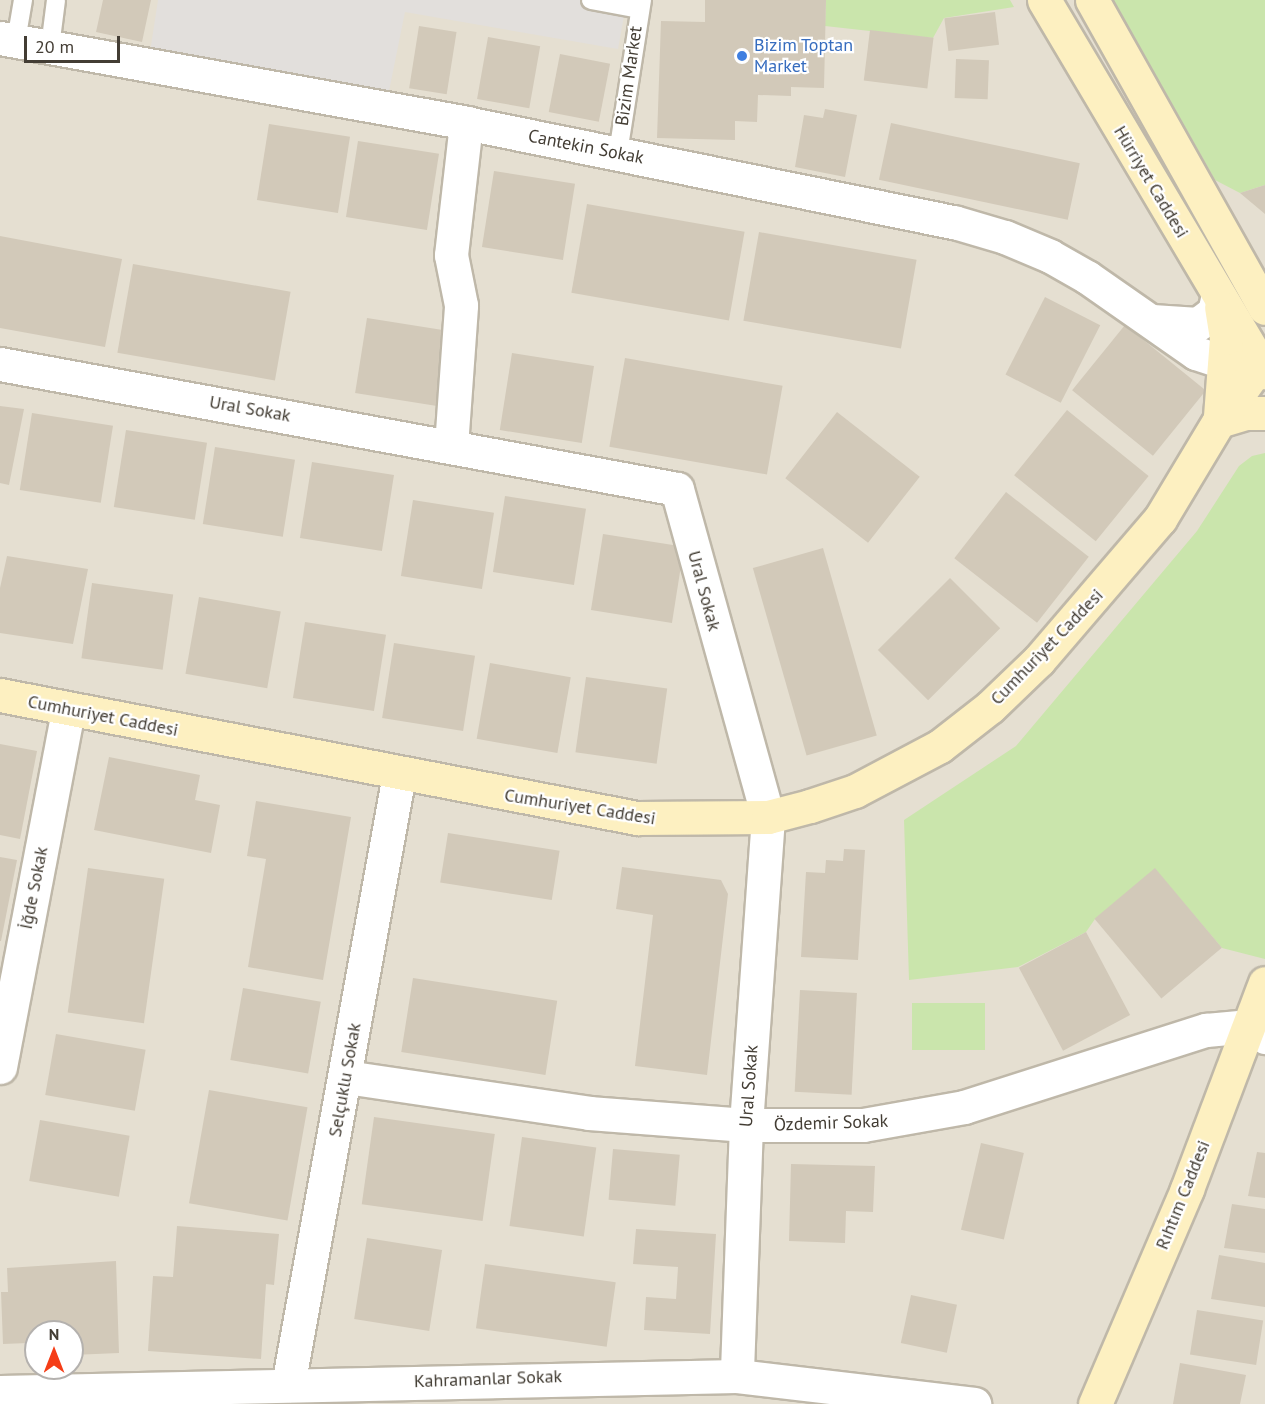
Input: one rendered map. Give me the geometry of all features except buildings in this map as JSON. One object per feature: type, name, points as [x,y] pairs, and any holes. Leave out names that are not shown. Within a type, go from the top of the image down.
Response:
[{"type":"main road","name":"Hürriyet Caddesi","points":[[1044,0],[1218,295],[1263,364]]},
{"type":"main road","name":"Hürriyet Caddesi","points":[[1092,0],[1265,308]]},
{"type":"main road","points":[[1227,240],[1265,254]]},
{"type":"main road","points":[[1218,295],[1224,322],[1225,363],[1219,421],[1245,413],[1265,413]]},
{"type":"main road","name":"Cumhuriyet Caddesi","points":[[0,695],[399,775],[637,818],[768,817],[855,791],[904,767],[990,707],[1084,611],[1160,519],[1219,421],[1263,364]]},
{"type":"main road","name":"Rıhtım Caddesi","points":[[1112,1404],[1260,1035],[1265,983]]},
{"type":"main road","name":"Rıhtım Caddesi","points":[[1095,1404],[1187,1189],[1260,1035]]},
{"type":"street","name":"Cantekin Sokak","points":[[8,40],[466,123],[901,209],[1005,237],[1087,277],[1196,353],[1245,367],[1263,364]]},
{"type":"street","points":[[451,446],[462,305],[451,255],[466,123]]},
{"type":"street","points":[[1149,320],[1198,324],[1214,312],[1218,295]]},
{"type":"street","name":"Ural Sokak","points":[[0,364],[677,489],[768,817],[746,1125],[737,1376]]},
{"type":"street","name":"İğde Sokak","points":[[0,1067],[68,710]]},
{"type":"street","name":"Selçuklu Sokak","points":[[288,1385],[346,1077],[399,775]]},
{"type":"street","name":"Özdemir Sokak","points":[[346,1077],[589,1113],[746,1125],[863,1125],[916,1119],[1030,1087],[1162,1041],[1206,1030],[1260,1035]]},
{"type":"street","name":"Kahramanlar Sokak","points":[[0,1392],[288,1385],[592,1390],[737,1376],[974,1404]]},
{"type":"lane","points":[[8,40],[23,0]]},
{"type":"lane","points":[[50,47],[56,0]]},
{"type":"lane","points":[[591,0],[640,4]]},
{"type":"lane","name":"Bizim Market","points":[[618,153],[640,4]]},
{"type":"shaded area","points":[[0,0],[1265,0],[1265,1404],[0,1404]]},
{"type":"shaded area","points":[[158,0],[627,0],[618,49],[405,12],[388,96],[150,52]]},
{"type":"green space","points":[[826,0],[1010,0],[1014,7],[944,18],[933,38],[825,26]]},
{"type":"green space","points":[[1113,0],[1265,0],[1265,185],[1240,193],[1215,180]]},
{"type":"green space","points":[[1265,453],[1265,959],[1222,948],[1155,869],[1095,919],[1086,932],[1018,967],[909,980],[904,820],[1016,746],[1197,531],[1239,466],[1252,456]]},
{"type":"green space","points":[[912,1003],[985,1003],[985,1050],[912,1050]]},
{"type":"place","name":"Bizim Toptan Market","points":[[742,56]]}]
